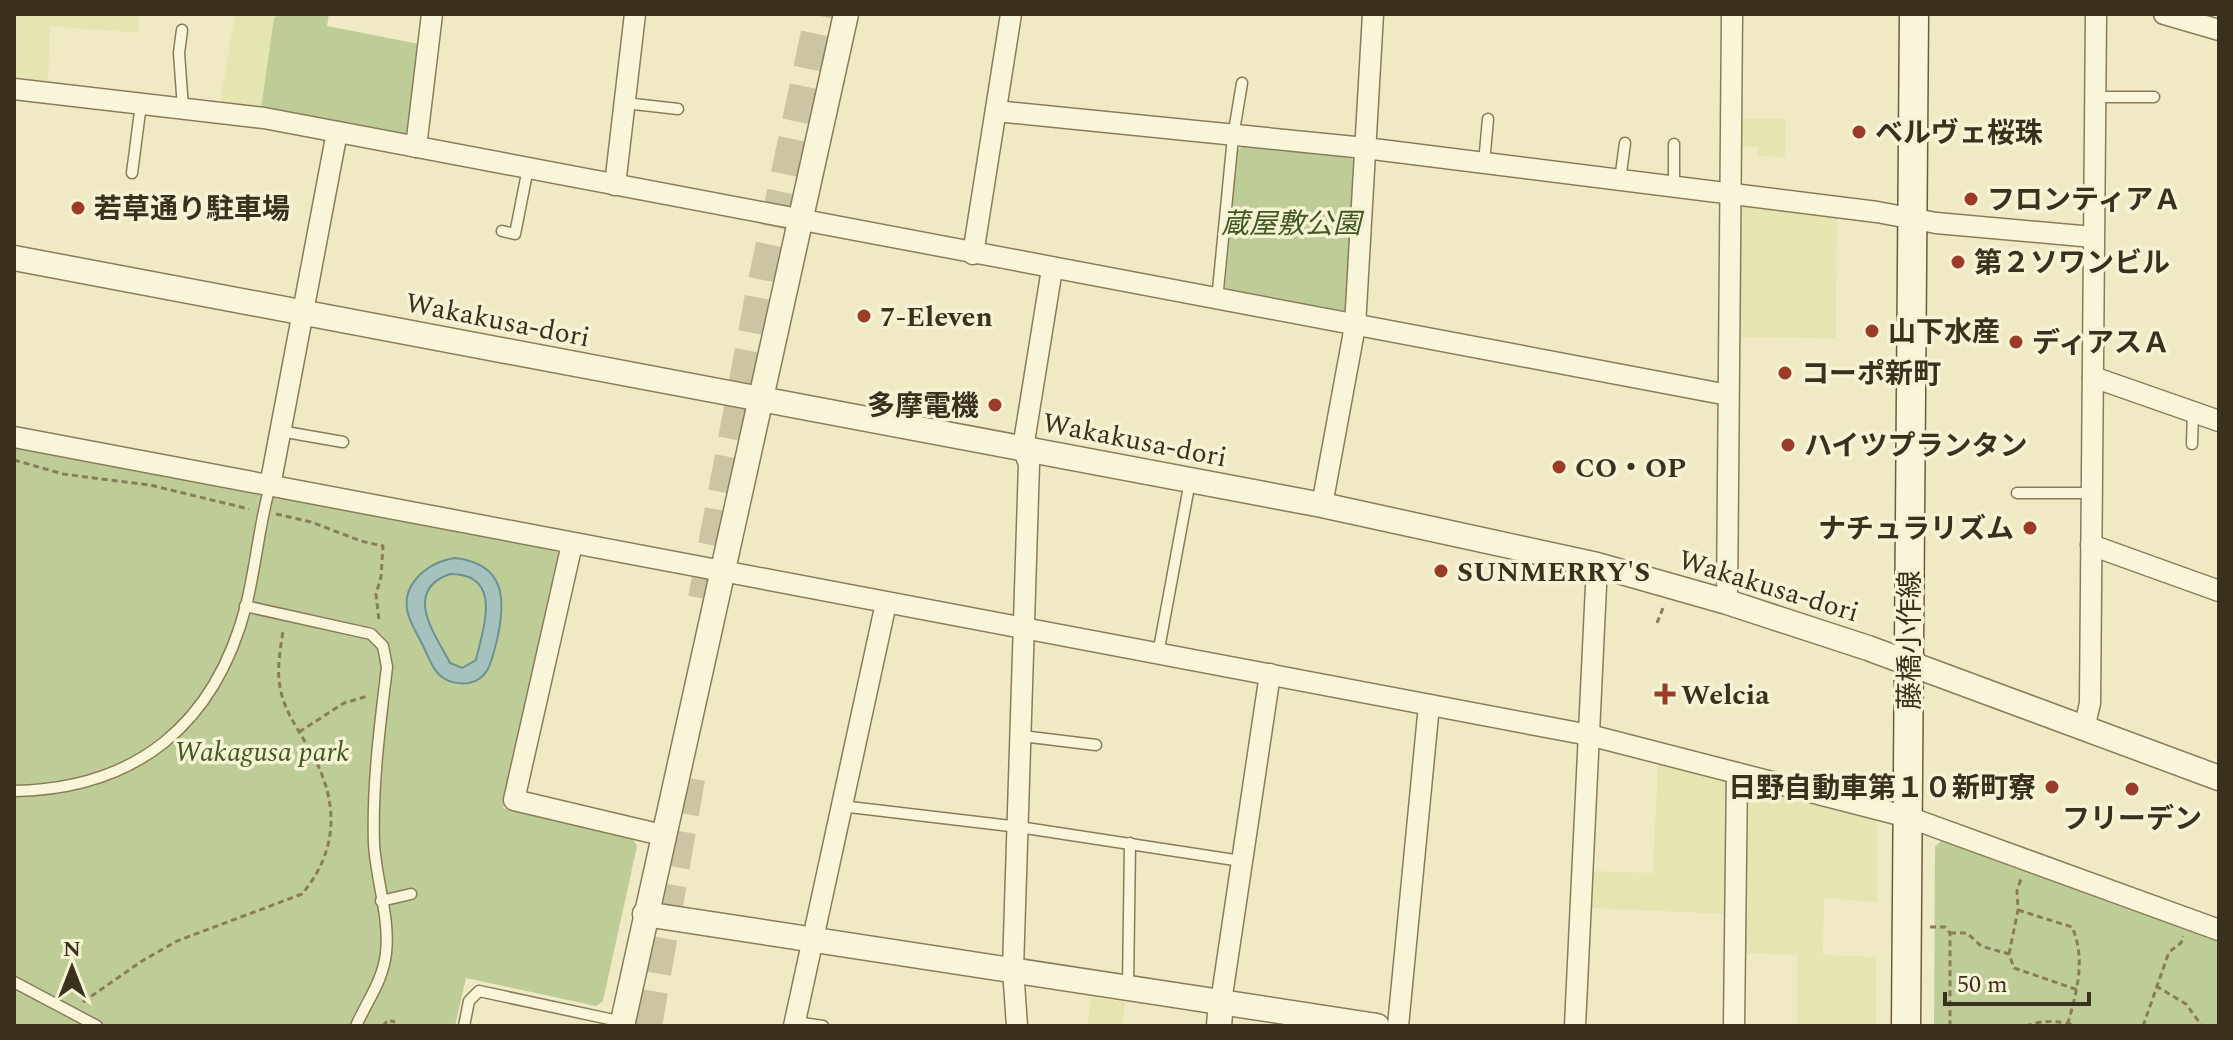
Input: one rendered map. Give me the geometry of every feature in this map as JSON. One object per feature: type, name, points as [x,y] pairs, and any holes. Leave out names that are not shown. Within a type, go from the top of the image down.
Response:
[{"type":"main road","name":"藤橋小作線","points":[[1906,1026],[1914,14]]},
{"type":"street","points":[[416,147],[432,14]]},
{"type":"street","points":[[615,185],[635,14]]},
{"type":"street","points":[[622,1024],[846,14]]},
{"type":"street","points":[[973,254],[1011,14]]},
{"type":"street","points":[[1322,505],[1355,326],[1373,14]]},
{"type":"street","points":[[1727,602],[1732,14]]},
{"type":"street","points":[[2084,729],[2090,703],[2096,14]]},
{"type":"street","points":[[2164,14],[2219,30]]},
{"type":"street","points":[[14,89],[264,118],[1728,395]]},
{"type":"street","points":[[996,111],[1365,148],[1731,193],[1936,223],[2093,237]]},
{"type":"street","points":[[270,486],[337,132]]},
{"type":"street","name":"Wakakusa-dori","points":[[14,258],[1322,505],[1597,565],[1727,602],[1868,648],[2219,778]]},
{"type":"street","points":[[1017,1026],[1013,969],[1029,464],[1023,448],[1052,269]]},
{"type":"street","points":[[2093,377],[2219,421]]},
{"type":"street","points":[[14,437],[1589,735],[1908,817],[2219,930]]},
{"type":"street","points":[[572,544],[514,800],[662,835]]},
{"type":"street","points":[[2091,545],[2219,591]]},
{"type":"street","points":[[1575,1026],[1597,565]]},
{"type":"street","points":[[795,1024],[886,603]]},
{"type":"street","points":[[1220,1014],[1270,674]]},
{"type":"street","points":[[1398,1026],[1429,705]]},
{"type":"street","points":[[1734,1026],[1737,773]]},
{"type":"street","points":[[645,914],[1128,987],[1220,1014],[1377,1026]]},
{"type":"lane","points":[[182,30],[179,53],[183,108]]},
{"type":"lane","points":[[1217,300],[1233,137],[1242,83]]},
{"type":"lane","points":[[2096,97],[2154,97]]},
{"type":"lane","points":[[625,103],[678,109]]},
{"type":"lane","points":[[132,173],[141,104]]},
{"type":"lane","points":[[1484,163],[1488,119]]},
{"type":"lane","points":[[1620,180],[1625,143]]},
{"type":"lane","points":[[1674,144],[1674,186]]},
{"type":"lane","points":[[502,231],[515,234],[528,168]]},
{"type":"lane","points":[[2192,444],[2193,411]]},
{"type":"lane","points":[[280,431],[343,442]]},
{"type":"lane","points":[[1158,654],[1190,481]]},
{"type":"lane","points":[[14,791],[48,790],[82,784],[119,771],[159,746],[189,721],[211,690],[229,656],[245,606],[270,486]]},
{"type":"lane","points":[[2017,493],[2092,493]]},
{"type":"lane","points":[[245,606],[361,630],[381,641],[386,660],[374,819],[376,872],[386,925],[386,954],[379,985],[356,1026]]},
{"type":"lane","points":[[1022,736],[1096,745]]},
{"type":"lane","points":[[841,806],[1019,827],[1241,861]]},
{"type":"lane","points":[[1128,987],[1130,843]]},
{"type":"lane","points":[[381,901],[411,894]]},
{"type":"lane","points":[[14,982],[94,1025]]},
{"type":"lane","points":[[464,1026],[469,1001],[479,991],[622,1024]]},
{"type":"lane","points":[[795,1024],[823,1026]]},
{"type":"path","points":[[14,460],[63,474],[150,485],[311,522],[383,546],[381,577],[376,594],[381,641]]},
{"type":"path","points":[[1657,623],[1664,602]]},
{"type":"path","points":[[70,1012],[142,961],[177,941],[302,894],[313,880],[329,845],[331,807],[321,770],[281,695],[277,671],[285,616]]},
{"type":"path","points":[[299,732],[344,703],[384,694]]},
{"type":"path","points":[[2027,860],[2017,890],[2018,910],[2009,954],[2014,968],[2078,990]]},
{"type":"path","points":[[2018,910],[2072,927],[2080,944],[2078,990],[2068,1023]]},
{"type":"path","points":[[2143,1026],[2169,952],[2181,943],[2190,919]]},
{"type":"path","points":[[1930,927],[1945,927],[1950,933],[1950,1026]]},
{"type":"path","points":[[1950,933],[1967,933],[1981,946],[2009,954]]},
{"type":"path","points":[[2156,986],[2186,1004],[2202,1026]]},
{"type":"path","points":[[383,1026],[388,1020],[395,1022]]},
{"type":"path","points":[[2026,1026],[2036,1022],[2076,1026]]},
{"type":"green space","points":[[14,14],[139,14],[138,33],[50,26],[48,84],[14,80]]},
{"type":"green space","points":[[235,14],[279,14],[274,18],[261,108],[220,103]]},
{"type":"green space","points":[[279,14],[329,14],[327,26],[419,44],[410,129],[403,135],[261,108],[274,18]]},
{"type":"green space","points":[[1740,119],[1786,119],[1785,157],[1758,156],[1758,147],[1740,147]]},
{"type":"green space","name":"蔵屋敷公園","points":[[1244,145],[1349,156],[1356,163],[1347,309],[1341,315],[1229,294],[1225,287],[1237,151]]},
{"type":"green space","points":[[1746,204],[1837,214],[1836,338],[1738,337],[1739,210]]},
{"type":"green space","name":"Wakagusa park","points":[[14,446],[555,549],[560,556],[503,808],[632,838],[637,846],[603,1001],[596,1006],[466,978],[455,1026],[14,1026]]},
{"type":"green space","points":[[1658,762],[1722,779],[1727,785],[1726,914],[1590,908],[1591,871],[1653,873]]},
{"type":"green space","points":[[1753,786],[1873,817],[1877,823],[1877,902],[1824,898],[1823,955],[1876,957],[1876,1026],[1797,1026],[1797,955],[1744,953],[1745,792]]},
{"type":"green space","points":[[1943,839],[2219,939],[2219,1026],[1934,1026],[1935,847]]},
{"type":"green space","points":[[1092,997],[1125,1002],[1122,1026],[1087,1026]]},
{"type":"water","points":[[455,558],[484,568],[493,576],[501,598],[500,625],[491,660],[482,677],[469,683],[451,681],[438,673],[409,617],[407,605],[412,585],[426,570]],"holes":[[[450,574],[467,576],[478,583],[486,605],[476,660],[462,668],[450,663],[431,627],[425,602],[428,591],[436,582]]]},
{"type":"tunnel","points":[[706,599],[764,291],[823,14]]},
{"type":"tunnel","points":[[644,1026],[690,761]]},
{"type":"place","name":"ベルヴェ桜珠","points":[[1859,132]]},
{"type":"place","name":"フロンティアＡ","points":[[1971,199]]},
{"type":"place","name":"若草通り駐車場","points":[[78,208]]},
{"type":"place","name":"第２ソワンビル","points":[[1958,262]]},
{"type":"place","name":"7-Eleven","points":[[864,316]]},
{"type":"place","name":"山下水産","points":[[1872,331]]},
{"type":"place","name":"ディアスＡ","points":[[2016,342]]},
{"type":"place","name":"コーポ新町","points":[[1785,373]]},
{"type":"place","name":"多摩電機","points":[[995,405]]},
{"type":"place","name":"ハイツプランタン","points":[[1788,445]]},
{"type":"place","name":"CO・OP","points":[[1559,467]]},
{"type":"place","name":"ナチュラリズム","points":[[2030,528]]},
{"type":"place","name":"SUNMERRY'S","points":[[1441,571]]},
{"type":"place","name":"Welcia","points":[[1665,694]]},
{"type":"place","name":"日野自動車第１０新町寮","points":[[2052,787]]},
{"type":"place","name":"フリーデン","points":[[2132,789]]}]
